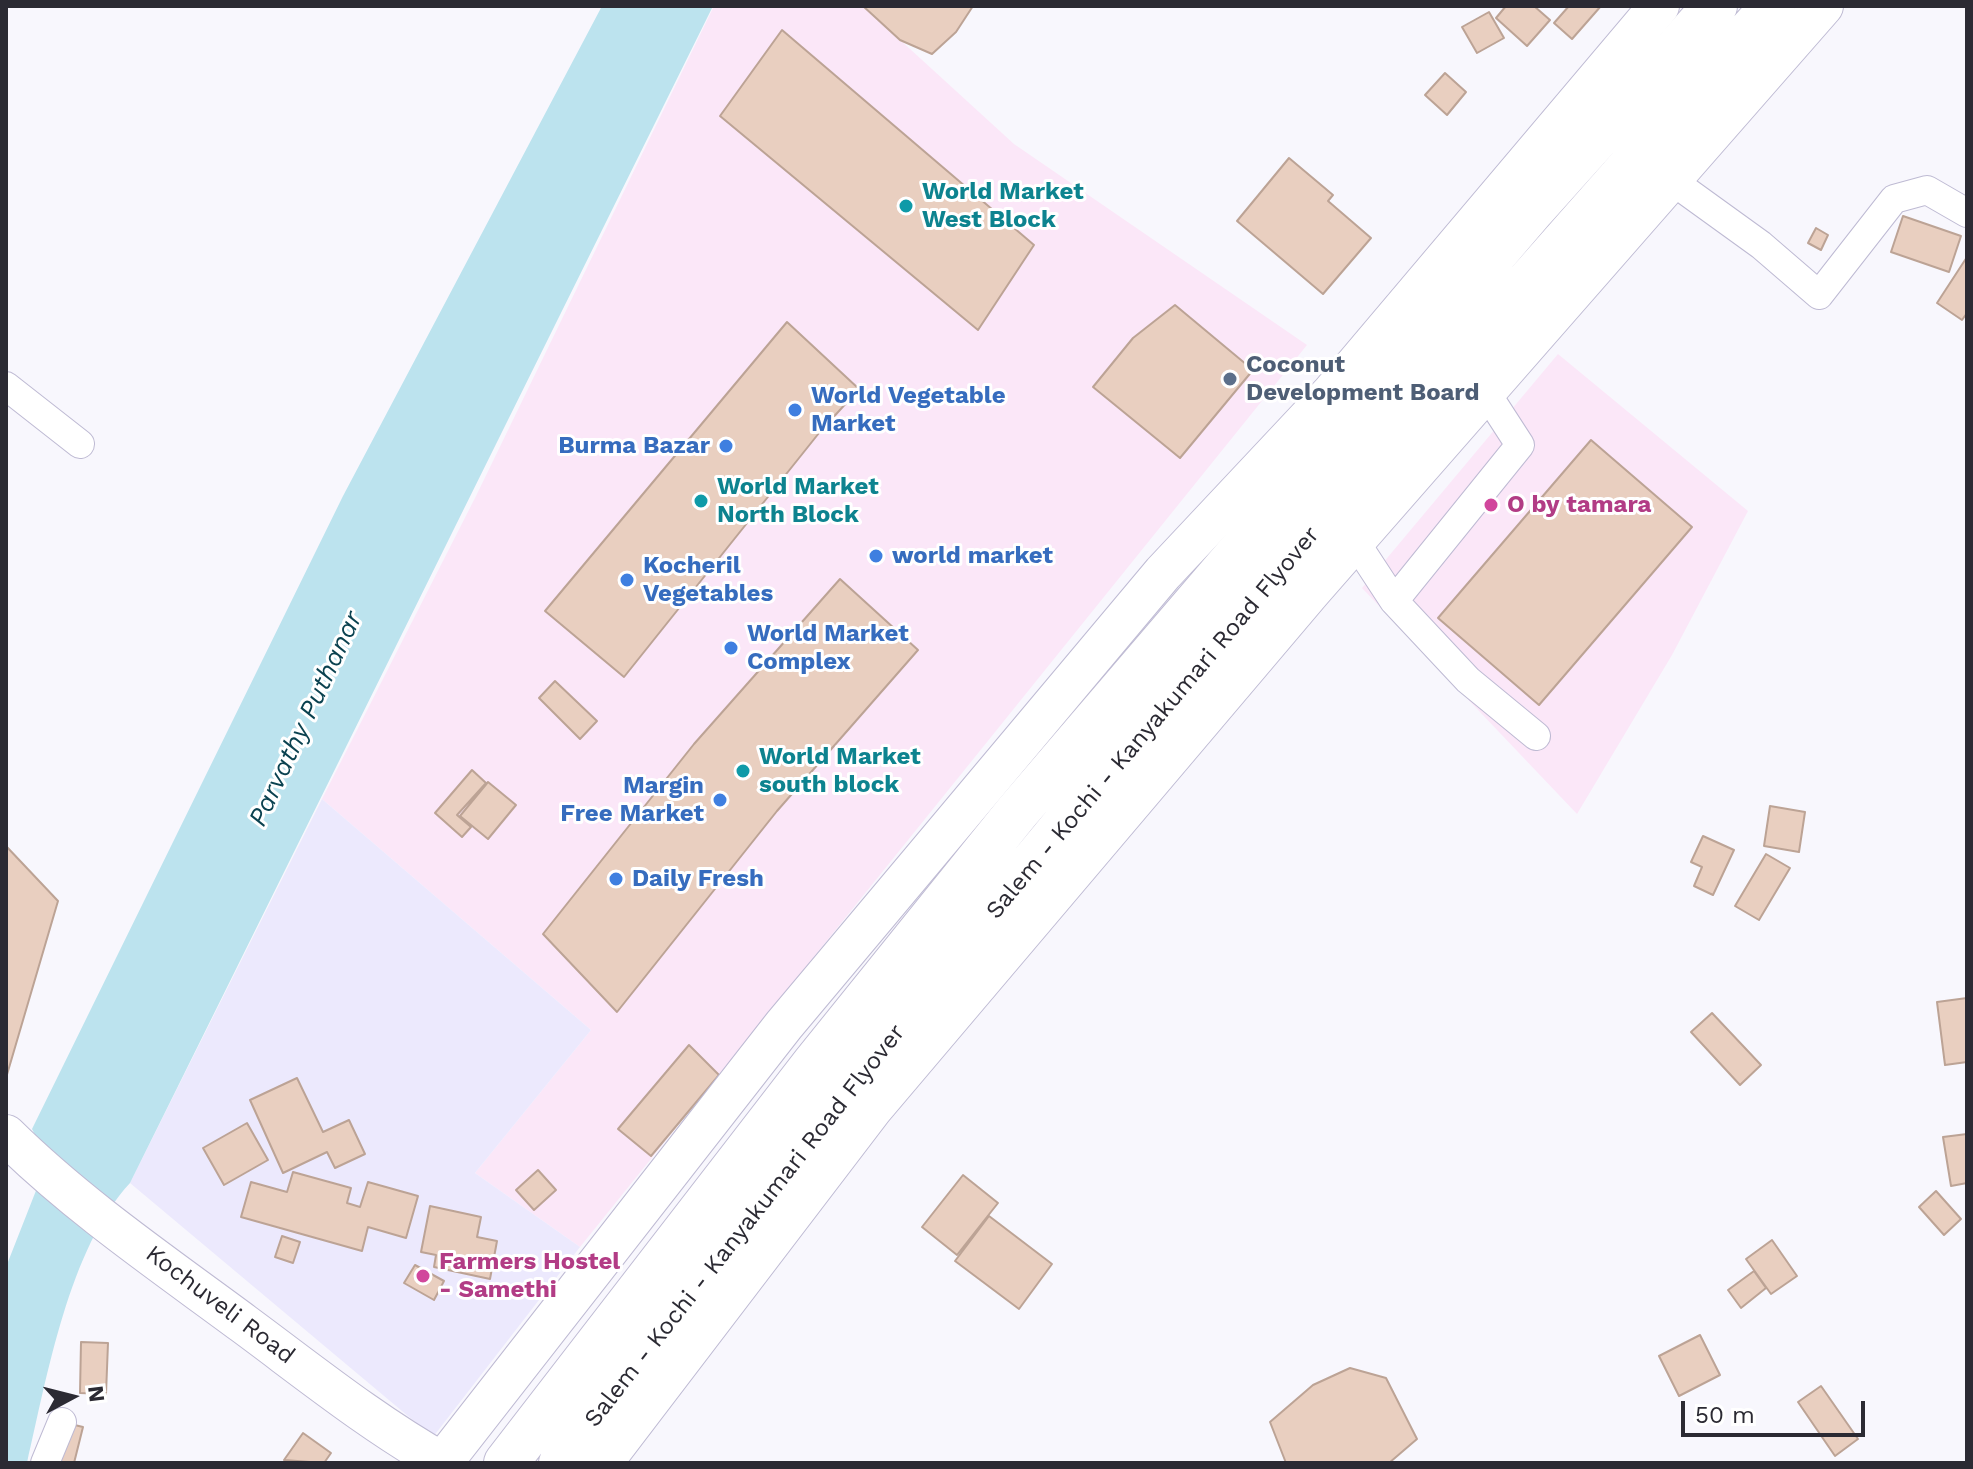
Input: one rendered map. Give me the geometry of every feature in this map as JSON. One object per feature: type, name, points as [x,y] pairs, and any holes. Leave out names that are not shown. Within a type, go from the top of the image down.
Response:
[{"type":"highway","name":"Salem - Kochi - Kanyakumari Road Flyover","points":[[506,1463],[814,1064],[1017,812],[1533,209],[1715,6]]},
{"type":"highway","name":"Salem - Kochi - Kanyakumari Road Flyover","points":[[561,1463],[846,1094],[1048,845],[1564,241],[1773,6]]},
{"type":"street","points":[[442,1463],[784,1025],[1163,573],[1332,393],[1659,6]]},
{"type":"street","points":[[602,1463],[872,1109],[1310,592],[1487,394],[1823,6]]},
{"type":"street","points":[[1671,180],[1761,245],[1819,295],[1894,199],[1927,190],[1967,213]]},
{"type":"street","points":[[6,386],[80,444]]},
{"type":"street","points":[[1394,601],[1520,445],[1487,394]]},
{"type":"street","points":[[1356,543],[1394,601],[1468,680],[1536,736]]},
{"type":"street","name":"Kochuveli Road","points":[[6,1135],[51,1176],[126,1235],[384,1430],[442,1463]]},
{"type":"street","points":[[45,1463],[62,1422]]},
{"type":"street","points":[[384,1430],[408,1463]]},
{"type":"shaded area","name":"World Market Complex","points":[[714,6],[863,6],[1014,144],[1307,345],[580,1247],[475,1173],[591,1030],[322,799],[476,496]]},
{"type":"shaded area","points":[[1558,354],[1748,511],[1672,655],[1577,814],[1362,588]]},
{"type":"shaded area","points":[[322,799],[591,1030],[475,1173],[580,1247],[433,1437],[130,1183]]},
{"type":"water","name":"Parvathy Puthanar","points":[[602,6],[713,6],[130,1183],[109,1210],[91,1242],[63,1315],[27,1463],[6,1463],[6,1267],[48,1160],[32,1129],[343,496]]},
{"type":"building","points":[[863,6],[973,6],[956,32],[932,54],[900,40]]},
{"type":"building","points":[[1506,6],[1534,6],[1550,20],[1527,46],[1496,18]]},
{"type":"building","points":[[1569,6],[1601,6],[1572,39],[1554,23]]},
{"type":"building","points":[[1489,12],[1504,38],[1477,53],[1462,27]]},
{"type":"building","name":"World Market West Block","points":[[782,30],[1034,245],[978,330],[720,116]]},
{"type":"building","points":[[1445,73],[1466,92],[1447,115],[1425,95]]},
{"type":"building","points":[[1289,158],[1333,195],[1328,201],[1371,238],[1323,294],[1237,221]]},
{"type":"building","points":[[1903,216],[1961,236],[1949,272],[1891,252]]},
{"type":"building","points":[[1816,228],[1828,235],[1821,250],[1808,243]]},
{"type":"building","points":[[1967,257],[1967,313],[1962,320],[1937,303]]},
{"type":"building","points":[[1175,305],[1253,370],[1180,458],[1093,387],[1133,338]]},
{"type":"building","name":"World Market North Block","points":[[787,322],[859,389],[819,433],[624,677],[545,611]]},
{"type":"building","points":[[1591,440],[1692,527],[1539,705],[1438,618]]},
{"type":"building","name":"World Market south block","points":[[840,579],[918,650],[777,811],[617,1012],[543,934],[694,744]]},
{"type":"building","points":[[555,681],[597,721],[580,739],[539,698]]},
{"type":"building","points":[[472,770],[486,783],[457,815],[471,827],[462,837],[435,813]]},
{"type":"building","points":[[488,782],[516,805],[488,839],[460,816]]},
{"type":"building","points":[[1770,806],[1805,812],[1799,852],[1764,846]]},
{"type":"building","points":[[1703,836],[1734,850],[1713,895],[1694,886],[1702,867],[1691,862]]},
{"type":"building","points":[[6,846],[58,901],[6,1078]]},
{"type":"building","points":[[1766,854],[1790,868],[1759,920],[1735,906]]},
{"type":"building","points":[[1967,998],[1967,1062],[1945,1065],[1937,1002]]},
{"type":"building","points":[[1712,1013],[1761,1065],[1740,1085],[1691,1032]]},
{"type":"building","points":[[689,1045],[719,1075],[651,1156],[618,1129]]},
{"type":"building","points":[[297,1078],[323,1132],[349,1120],[365,1154],[335,1168],[327,1152],[283,1173],[250,1100]]},
{"type":"building","points":[[247,1123],[268,1160],[224,1185],[203,1148]]},
{"type":"building","points":[[1967,1134],[1967,1183],[1951,1186],[1943,1137]]},
{"type":"building","points":[[538,1170],[556,1190],[534,1210],[516,1190]]},
{"type":"building","points":[[293,1172],[351,1188],[347,1203],[360,1207],[368,1182],[418,1196],[406,1238],[368,1227],[362,1251],[241,1217],[251,1182],[287,1192]]},
{"type":"building","points":[[963,1175],[998,1203],[957,1255],[922,1227]]},
{"type":"building","points":[[1936,1191],[1961,1219],[1944,1235],[1919,1207]]},
{"type":"building","points":[[430,1206],[481,1217],[477,1237],[497,1241],[490,1279],[434,1267],[436,1255],[421,1252]]},
{"type":"building","points":[[989,1216],[1052,1264],[1019,1309],[955,1261]]},
{"type":"building","points":[[282,1236],[300,1242],[293,1263],[275,1257]]},
{"type":"building","points":[[1772,1240],[1797,1276],[1771,1294],[1746,1259]]},
{"type":"building","points":[[415,1265],[444,1281],[434,1300],[404,1283]]},
{"type":"building","points":[[1754,1271],[1766,1288],[1741,1308],[1728,1290]]},
{"type":"building","points":[[1700,1335],[1720,1375],[1679,1396],[1659,1356]]},
{"type":"building","points":[[81,1342],[108,1343],[106,1394],[80,1393]]},
{"type":"building","points":[[1350,1368],[1386,1378],[1417,1439],[1389,1463],[1286,1463],[1270,1422],[1313,1385]]},
{"type":"building","points":[[1821,1386],[1858,1439],[1835,1456],[1798,1402]]},
{"type":"building","points":[[62,1422],[83,1427],[74,1463],[52,1463]]},
{"type":"building","points":[[303,1433],[331,1453],[324,1463],[284,1460]]},
{"type":"place","name":"World Market West Block","points":[[906,206]]},
{"type":"place","name":"Coconut Development Board","points":[[1230,379]]},
{"type":"place","name":"World Vegetable Market","points":[[795,410]]},
{"type":"place","name":"Burma Bazar","points":[[726,446]]},
{"type":"place","name":"World Market North Block","points":[[701,501]]},
{"type":"place","name":"O by tamara","points":[[1491,505]]},
{"type":"place","name":"world market","points":[[876,556]]},
{"type":"place","name":"Kocheril Vegetables","points":[[627,580]]},
{"type":"place","name":"World Market Complex","points":[[731,648]]},
{"type":"place","name":"World Market south block","points":[[743,771]]},
{"type":"place","name":"Margin Free Market","points":[[720,800]]},
{"type":"place","name":"Daily Fresh","points":[[616,879]]},
{"type":"place","name":"Farmers Hostel - Samethi","points":[[423,1276]]}]
